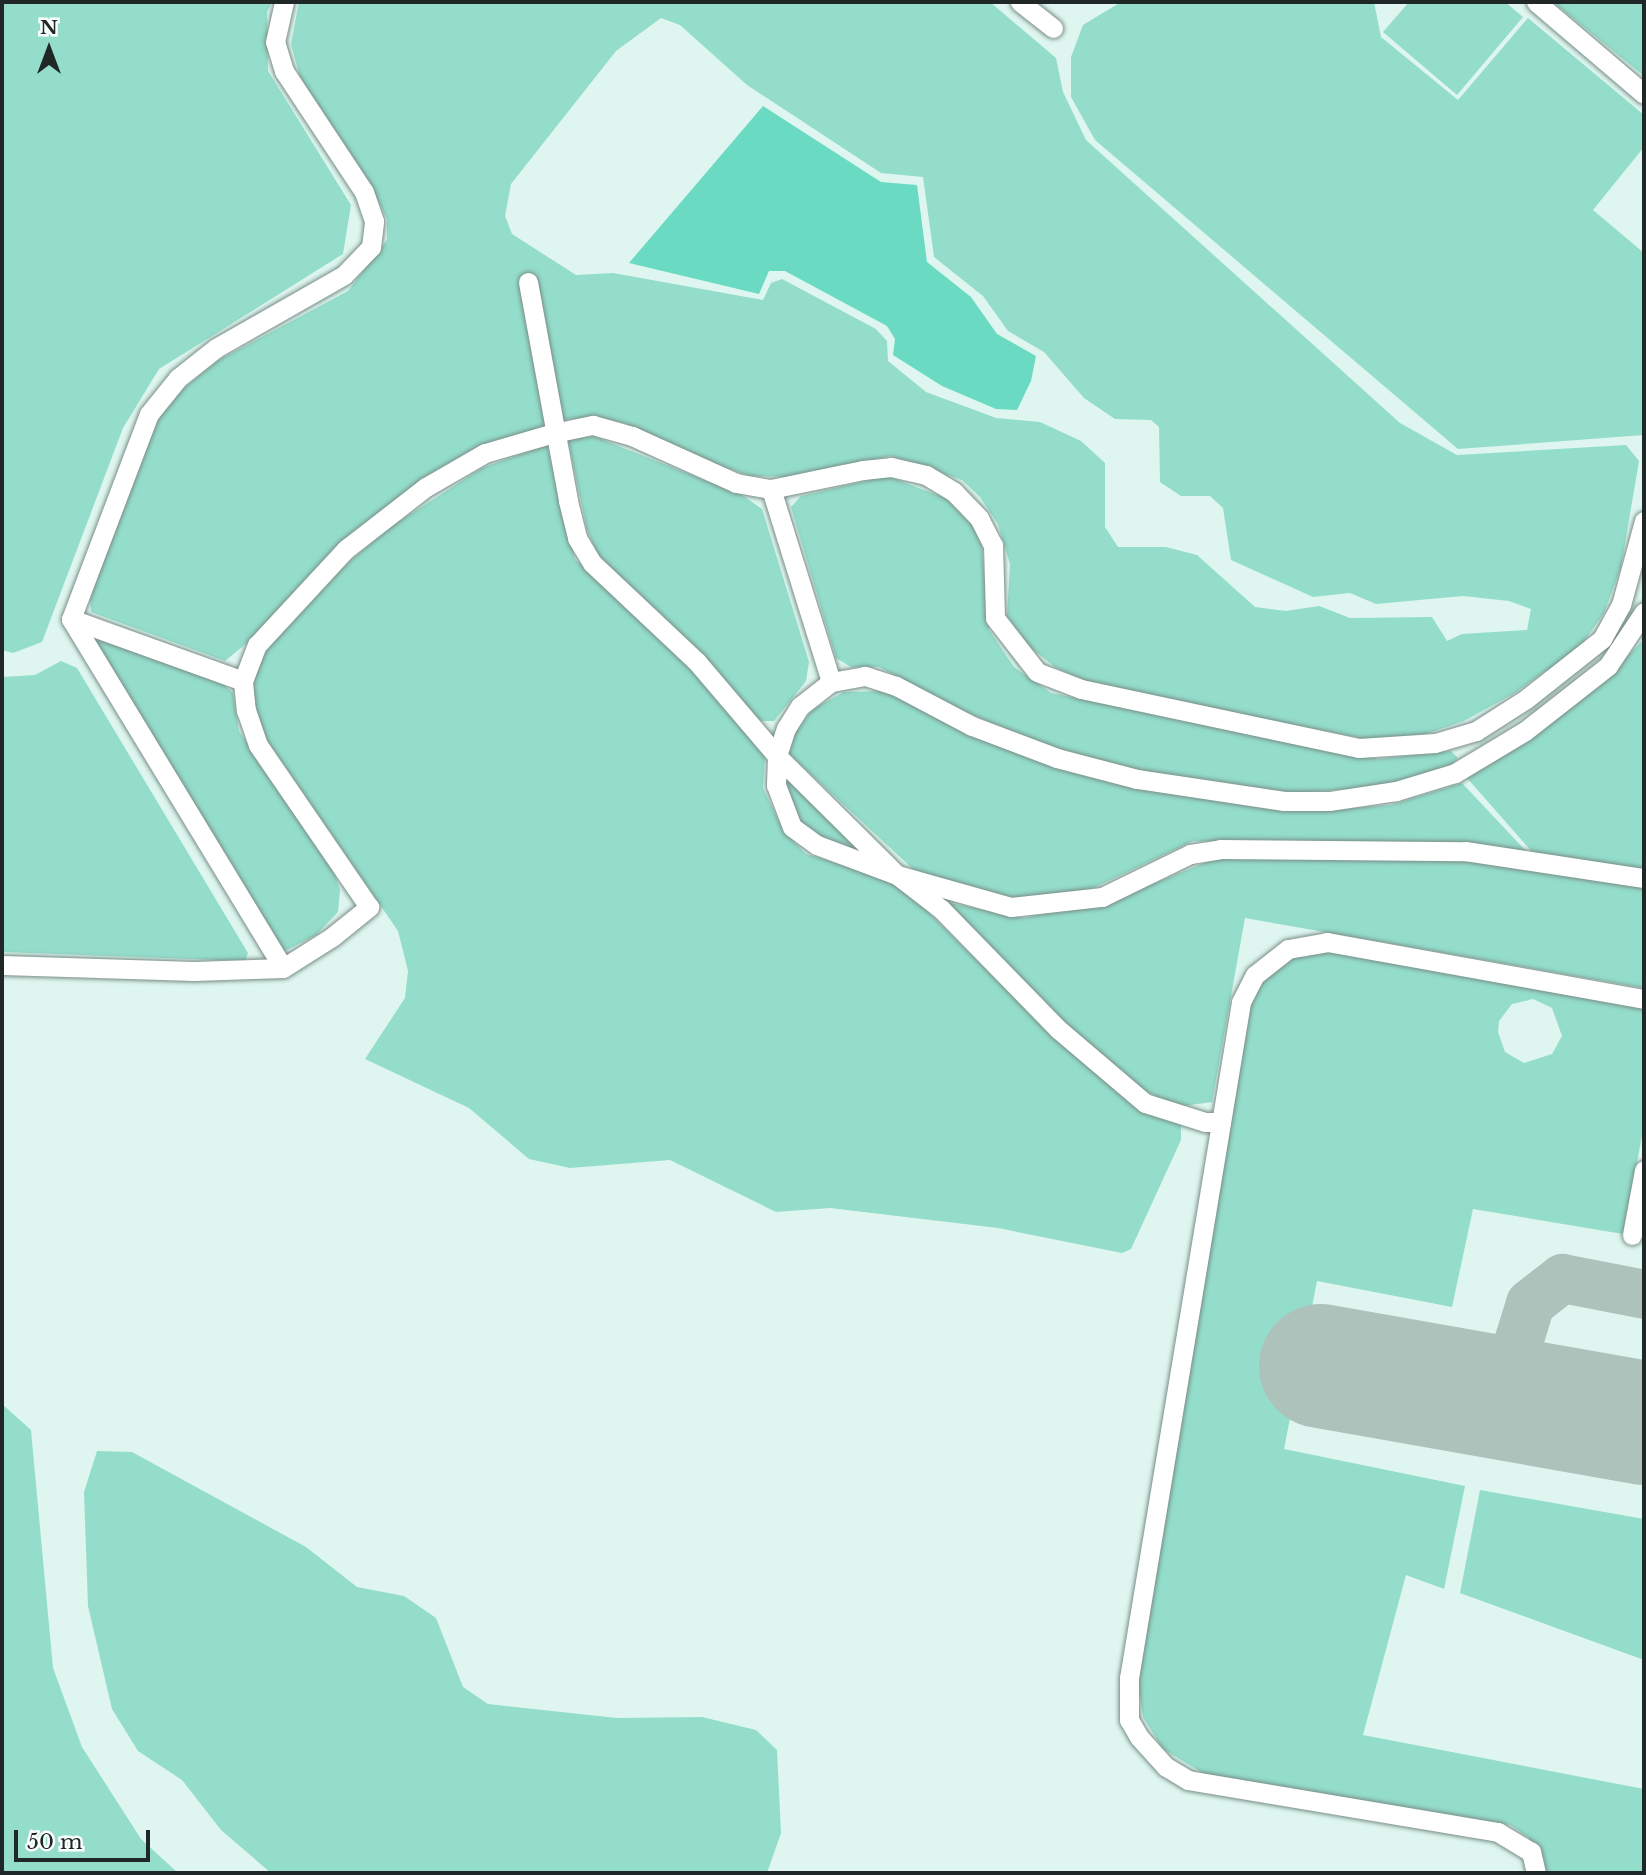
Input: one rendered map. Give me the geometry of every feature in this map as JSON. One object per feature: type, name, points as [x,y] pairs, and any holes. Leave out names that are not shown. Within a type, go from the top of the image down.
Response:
[{"type":"street","points":[[71,619],[149,414],[178,378],[216,348],[344,275],[371,247],[374,221],[364,192],[284,71],[275,42],[284,2]]},
{"type":"street","points":[[1020,2],[1053,28]]},
{"type":"street","points":[[1536,2],[1644,94]]},
{"type":"street","points":[[528,282],[554,433],[577,538],[592,563],[689,655],[777,756],[897,875],[941,909],[1058,1029],[1145,1103],[1205,1122],[1222,1122]]},
{"type":"street","points":[[2,965],[194,971],[283,968],[369,906],[258,745],[246,711],[243,681],[257,645],[346,549],[426,488],[485,453],[554,433],[593,425],[632,436],[736,483],[771,489],[891,467],[926,475],[954,492],[979,518],[993,545],[995,618],[1037,672],[1081,688],[1359,748],[1423,745],[1476,732],[1527,699],[1602,639],[1621,605],[1644,521]]},
{"type":"street","points":[[771,489],[831,682]]},
{"type":"street","points":[[1644,612],[1608,666],[1525,731],[1455,773],[1396,791],[1329,801],[1284,801],[1137,779],[1057,758],[972,726],[896,686],[865,676],[831,682],[800,706],[777,756],[776,785],[792,827],[817,845],[897,875],[1011,908],[1102,897],[1190,854],[1220,849],[1465,851],[1644,878]]},
{"type":"street","points":[[71,619],[243,681]]},
{"type":"street","points":[[71,619],[283,968]]},
{"type":"street","points":[[1536,1873],[1531,1852],[1498,1832],[1188,1780],[1150,1751],[1129,1720],[1129,1678],[1241,1002],[1255,975],[1288,949],[1327,942],[1644,999]]},
{"type":"street","points":[[1632,1235],[1644,1170]]},
{"type":"shaded area","points":[[2,2],[272,2],[267,12],[268,71],[351,205],[343,254],[159,369],[123,428],[42,642],[13,653],[2,650]]},
{"type":"shaded area","points":[[299,2],[990,2],[1056,58],[1063,92],[1086,140],[1400,423],[1457,455],[1626,445],[1639,461],[1621,567],[1604,613],[1580,647],[1513,694],[1464,721],[1420,736],[1366,739],[1093,685],[1055,667],[1031,648],[1007,616],[1010,564],[998,524],[980,497],[962,480],[891,456],[789,477],[751,476],[708,462],[624,423],[597,417],[561,420],[536,275],[521,277],[546,428],[490,444],[225,661],[91,612],[90,597],[157,422],[172,398],[217,361],[348,291],[387,240],[387,219],[372,188],[300,77],[291,44]],"holes":[[[661,18],[680,25],[747,85],[881,173],[923,177],[934,257],[983,296],[1008,331],[1044,352],[1084,398],[1115,419],[1151,420],[1159,427],[1160,482],[1181,496],[1210,496],[1223,508],[1231,560],[1313,597],[1350,593],[1376,604],[1463,596],[1509,601],[1531,609],[1527,630],[1462,634],[1447,641],[1432,617],[1350,618],[1319,606],[1286,611],[1255,607],[1197,555],[1166,547],[1118,547],[1105,527],[1105,463],[1081,441],[1040,422],[996,418],[926,392],[888,361],[887,341],[876,329],[782,279],[771,283],[763,300],[613,273],[576,275],[512,234],[505,216],[511,184],[616,51]]]},
{"type":"shaded area","points":[[1121,2],[1374,2],[1381,37],[1458,100],[1528,18],[1644,115],[1644,147],[1593,210],[1644,253],[1644,435],[1458,449],[1095,140],[1071,97],[1071,57],[1083,25]]},
{"type":"shaded area","points":[[1409,2],[1505,2],[1523,17],[1457,95],[1383,32]]},
{"type":"shaded area","points":[[1553,2],[1644,2],[1644,76]]},
{"type":"shaded area","points":[[763,106],[881,182],[917,185],[927,262],[971,297],[997,334],[1036,356],[1031,381],[1017,410],[996,409],[942,386],[893,355],[895,339],[887,326],[785,271],[769,271],[759,294],[629,263]]},
{"type":"shaded area","points":[[593,436],[742,495],[762,509],[809,662],[806,681],[774,721],[761,721],[746,709],[600,561],[587,529],[568,440]]},
{"type":"shaded area","points":[[547,445],[575,559],[681,655],[765,755],[763,788],[784,832],[806,854],[898,882],[1060,1043],[1140,1106],[1181,1119],[1181,1140],[1131,1249],[1122,1253],[998,1228],[830,1208],[776,1212],[670,1160],[570,1168],[529,1159],[469,1108],[365,1059],[405,998],[408,971],[398,931],[262,733],[253,706],[255,674],[266,649],[313,594],[386,530],[482,468]]},
{"type":"shaded area","points":[[887,476],[945,498],[974,527],[982,547],[989,630],[1014,667],[1051,693],[1378,759],[1451,751],[1458,758],[1448,770],[1389,786],[1296,793],[1145,772],[1049,747],[947,704],[879,667],[851,667],[836,658],[791,507],[801,496]]},
{"type":"shaded area","points":[[91,637],[213,675],[233,693],[239,731],[333,869],[340,890],[338,912],[316,935],[283,952]]},
{"type":"shaded area","points":[[1644,639],[1644,869],[1534,854],[1467,778],[1607,678]]},
{"type":"shaded area","points":[[61,661],[77,668],[248,953],[245,961],[2,952],[2,677],[35,675]]},
{"type":"shaded area","points":[[883,691],[1033,760],[1198,798],[1316,811],[1391,805],[1462,783],[1526,851],[1193,841],[1087,891],[1032,899],[991,896],[913,869],[787,752],[791,738],[813,709],[844,692]]},
{"type":"shaded area","points":[[789,780],[868,856],[825,839],[798,821],[786,791]]},
{"type":"shaded area","points":[[1340,856],[1463,860],[1644,888],[1644,988],[1245,918],[1212,1102],[1176,1107],[1135,1085],[1070,1029],[944,902],[1024,918],[1118,898],[1214,859]]},
{"type":"shaded area","points":[[1317,948],[1644,1005],[1644,1126],[1623,1234],[1473,1209],[1452,1307],[1317,1281],[1284,1449],[1465,1486],[1444,1589],[1406,1575],[1363,1735],[1644,1789],[1644,1873],[1541,1873],[1540,1853],[1528,1837],[1510,1825],[1206,1775],[1163,1749],[1143,1717],[1137,1675],[1251,1004],[1267,976],[1292,957]],"holes":[[[1533,999],[1552,1008],[1562,1036],[1552,1054],[1524,1063],[1505,1052],[1498,1032],[1499,1021],[1512,1004]]]},
{"type":"shaded area","points":[[2,1404],[31,1430],[53,1668],[82,1747],[141,1839],[178,1873],[2,1873]]},
{"type":"shaded area","points":[[97,1451],[132,1452],[306,1547],[357,1587],[404,1596],[436,1618],[463,1687],[488,1704],[617,1718],[702,1717],[756,1730],[777,1750],[781,1833],[767,1873],[271,1873],[221,1830],[182,1780],[138,1751],[112,1709],[88,1606],[84,1492]]},
{"type":"shaded area","points":[[1480,1490],[1644,1519],[1644,1660],[1460,1593]]},
{"type":"taxiway","points":[[1566,1410],[1547,1395],[1524,1362],[1518,1342],[1530,1303],[1562,1278],[1644,1294]]},
{"type":"runway","points":[[1321,1366],[1644,1423]]}]
